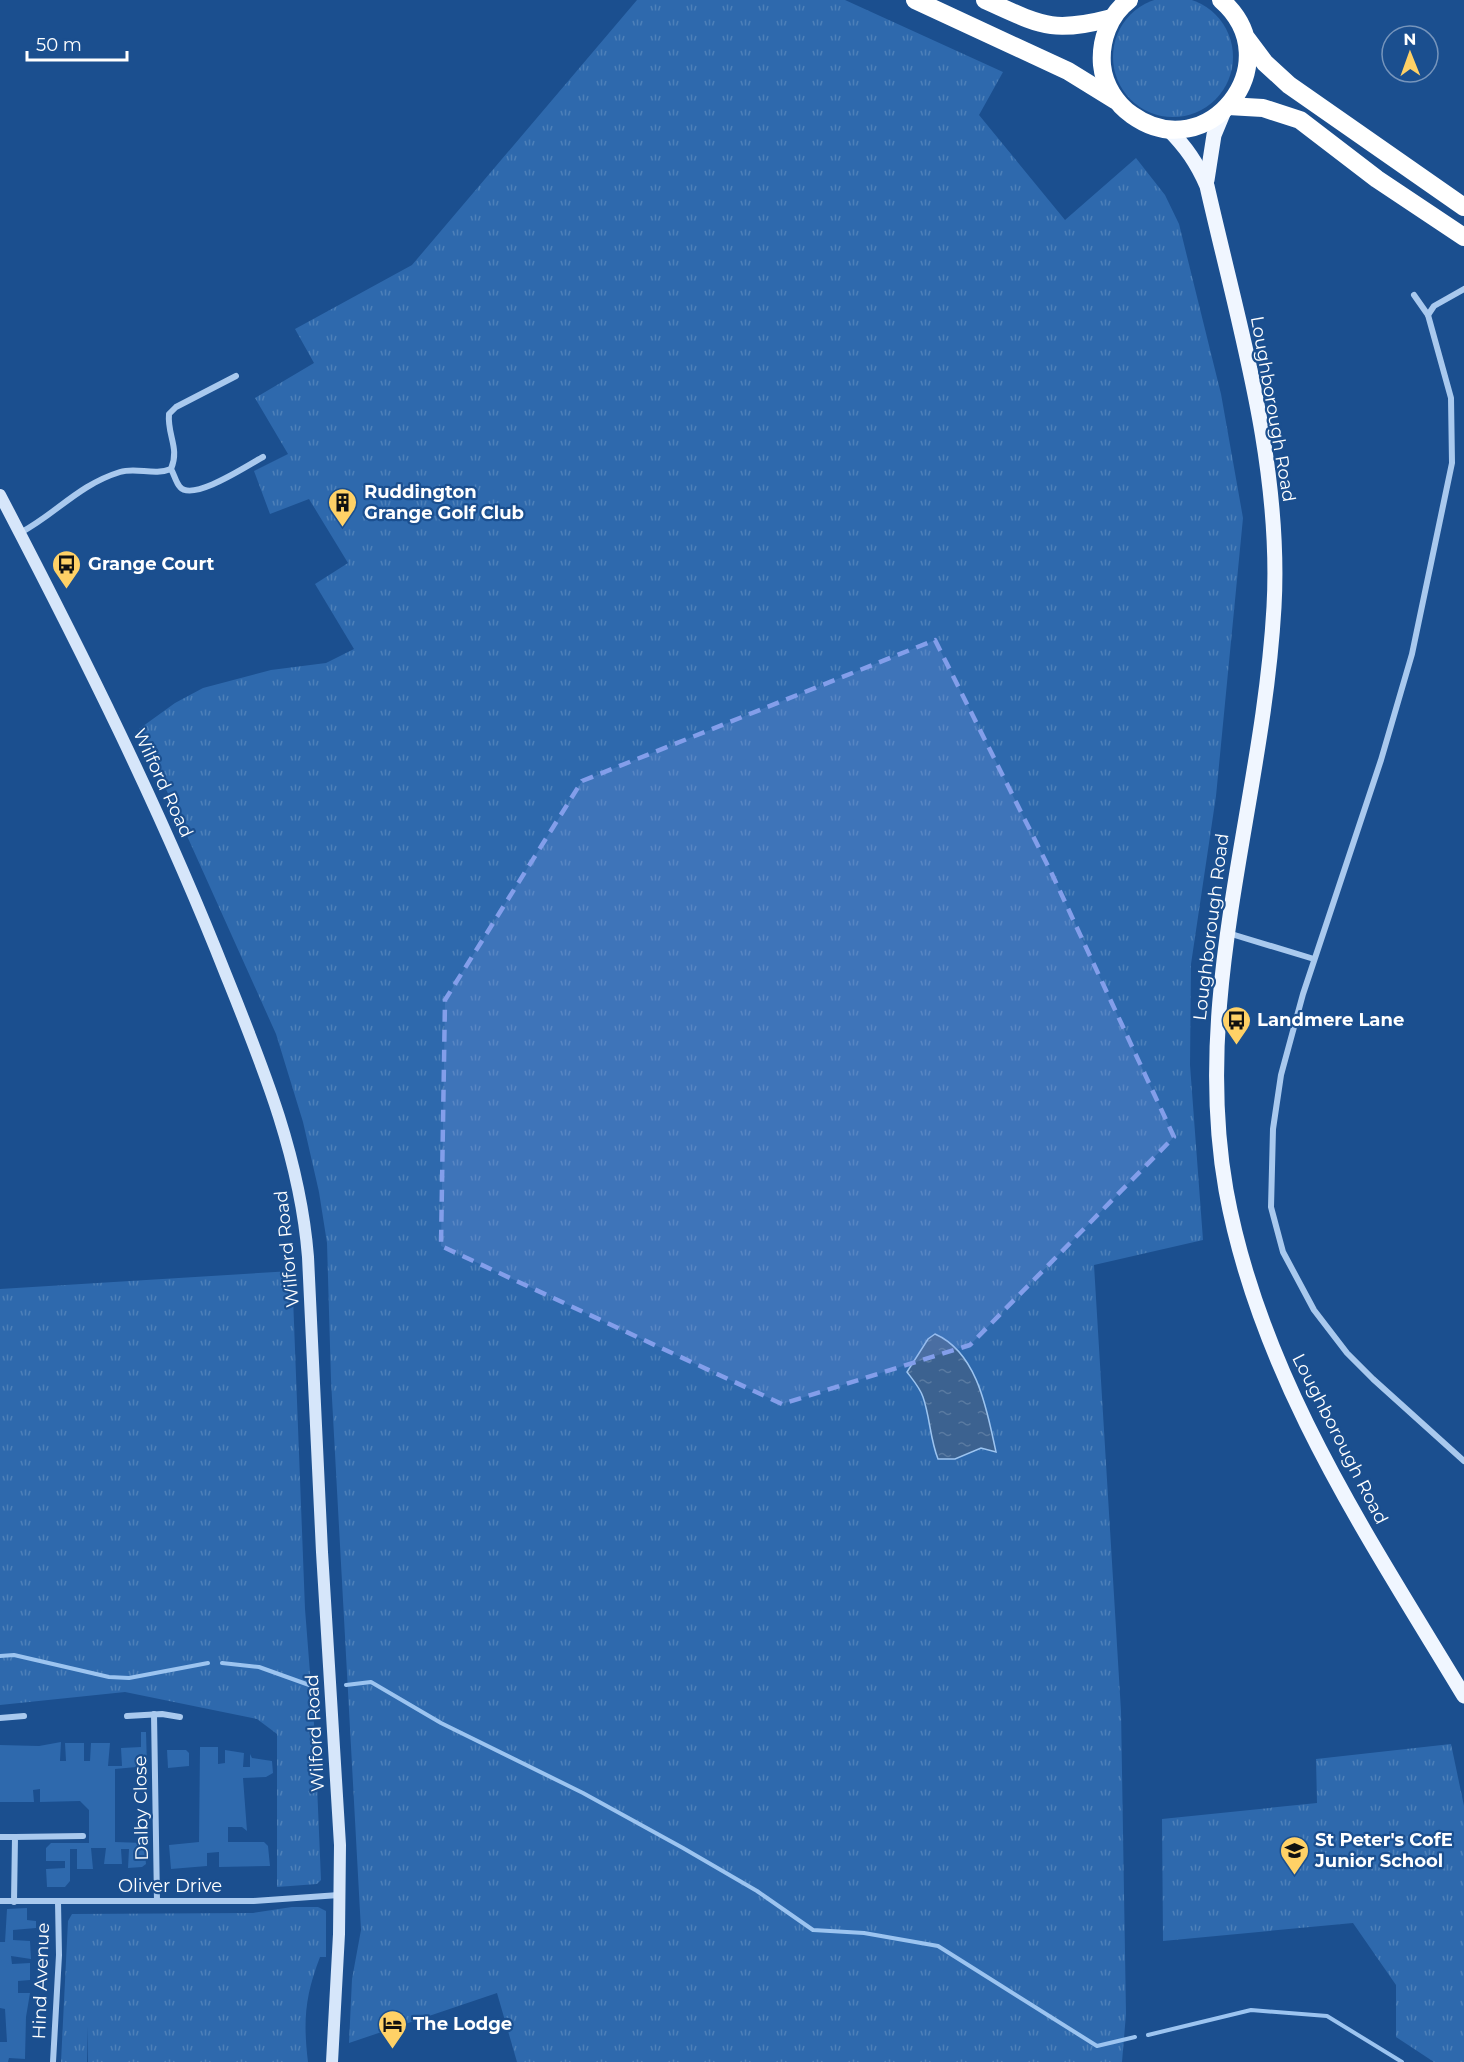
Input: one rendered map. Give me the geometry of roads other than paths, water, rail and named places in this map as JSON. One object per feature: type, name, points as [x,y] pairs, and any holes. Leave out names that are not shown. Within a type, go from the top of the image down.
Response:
[{"type":"highway","points":[[915,0],[1068,71],[1116,100],[1139,120],[1168,129],[1203,124],[1226,109],[1239,91],[1246,74],[1248,56],[1246,37]]},
{"type":"highway","points":[[985,0],[1041,25],[1065,28],[1112,18]]},
{"type":"highway","points":[[1221,0],[1239,22],[1246,37],[1265,63],[1289,85],[1464,207]]},
{"type":"highway","points":[[1116,100],[1107,85],[1102,60],[1105,34],[1112,18],[1126,1]]},
{"type":"highway","points":[[1226,109],[1279,111],[1300,120],[1377,179],[1464,237]]},
{"type":"main road","name":"Loughborough Road","points":[[1207,186],[1210,152],[1226,109]]},
{"type":"main road","name":"Loughborough Road","points":[[1168,129],[1185,145],[1198,164],[1207,186],[1257,411],[1272,507],[1274,607],[1268,671],[1226,932],[1217,1030],[1217,1119],[1226,1191],[1254,1299],[1294,1400],[1329,1470],[1464,1696]]},
{"type":"main road","name":"Wilford Road","points":[[0,495],[123,739],[196,900],[255,1046],[282,1123],[297,1178],[305,1216],[308,1257],[322,1552],[340,1845],[332,2062]]},
{"type":"street","points":[[1428,315],[1434,306],[1464,289]]},
{"type":"street","points":[[1414,295],[1428,315],[1452,399],[1453,449],[1436,544],[1412,654],[1381,760],[1314,959],[1281,1075],[1273,1129],[1271,1207],[1283,1252],[1314,1310],[1347,1353],[1464,1461]]},
{"type":"street","points":[[20,533],[35,525],[74,493],[122,471],[160,474],[171,469],[176,459],[176,448],[168,424],[169,414],[236,376]]},
{"type":"street","points":[[171,469],[180,488],[188,492],[200,490],[263,457]]},
{"type":"street","points":[[1226,932],[1314,959]]},
{"type":"street","points":[[127,1716],[154,1714],[180,1716]]},
{"type":"street","name":"Dalby Close","points":[[154,1714],[157,1901]]},
{"type":"street","points":[[0,1718],[24,1716]]},
{"type":"street","points":[[0,1837],[83,1836]]},
{"type":"street","points":[[14,1902],[15,1837]]},
{"type":"street","name":"Oliver Drive","points":[[0,1901],[254,1901],[339,1896]]},
{"type":"street","name":"Hind Avenue","points":[[53,2062],[59,1955],[58,1902]]},
{"type":"water","points":[[935,1334],[950,1343],[971,1369],[984,1402],[996,1452],[981,1448],[955,1459],[938,1459],[923,1397],[907,1372],[928,1339]]},
{"type":"waterway","points":[[0,1656],[14,1655],[109,1677],[129,1678],[208,1663]]},
{"type":"waterway","points":[[222,1663],[259,1667],[312,1686]]},
{"type":"waterway","points":[[346,1685],[371,1682],[441,1723],[583,1793],[757,1891],[813,1930],[864,1933],[938,1946],[1097,2046],[1135,2037]]},
{"type":"waterway","points":[[1148,2035],[1251,2010],[1327,2016],[1402,2062]]},
{"type":"place","name":"Ruddington Grange Golf Club","points":[[343,528]]},
{"type":"place","name":"Grange Court","points":[[67,590]]},
{"type":"place","name":"Landmere Lane","points":[[1236,1046]]},
{"type":"place","name":"St Peter's CofE Junior School","points":[[1294,1876]]},
{"type":"place","name":"The Lodge","points":[[392,2050]]}]
